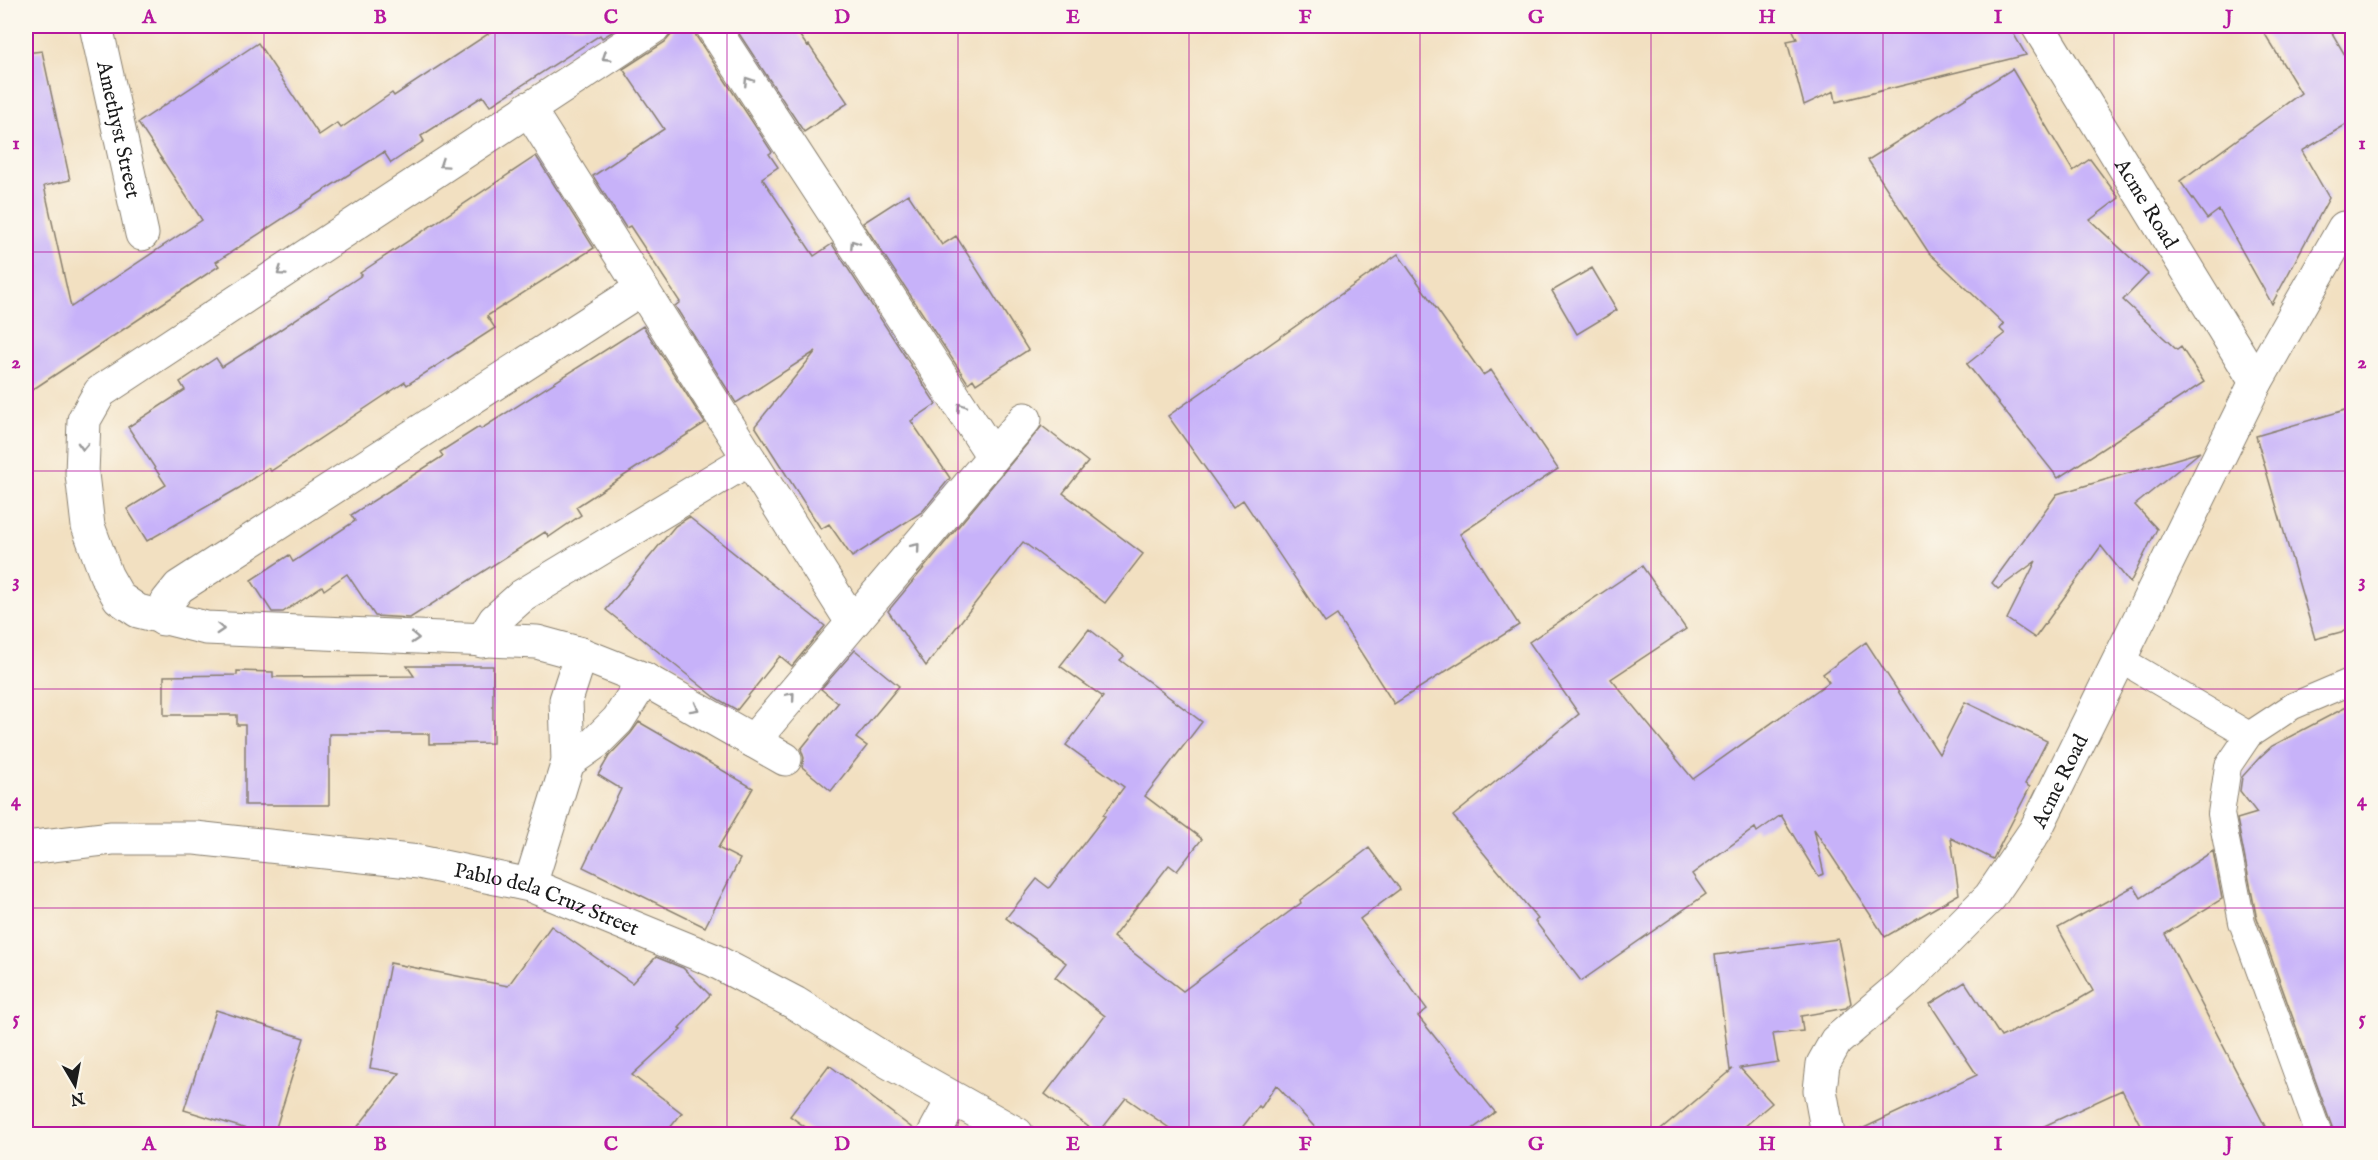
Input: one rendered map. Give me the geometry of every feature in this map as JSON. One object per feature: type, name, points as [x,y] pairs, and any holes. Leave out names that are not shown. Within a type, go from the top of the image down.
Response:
[{"type":"street","points":[[655,26],[100,392],[84,420],[82,474],[88,526],[106,575],[119,598],[138,611],[206,628],[537,642],[581,654],[644,679],[785,759]]},
{"type":"street","points":[[712,26],[993,456]]},
{"type":"street","name":"Acme Road","points":[[2038,26],[2256,382]]},
{"type":"street","name":"Amethyst Street","points":[[108,31],[142,234]]},
{"type":"street","points":[[528,108],[852,622]]},
{"type":"street","name":"Acme Road","points":[[1828,1134],[1820,1090],[1823,1064],[1836,1041],[1903,984],[1990,897],[2035,831],[2256,382],[2344,228]]},
{"type":"street","points":[[163,619],[167,602],[179,587],[642,289]]},
{"type":"street","points":[[753,741],[1025,419]]},
{"type":"street","points":[[482,641],[495,620],[522,596],[749,459]]},
{"type":"street","points":[[530,885],[568,762],[566,700],[581,654]]},
{"type":"street","points":[[568,762],[595,743],[618,720],[644,679]]},
{"type":"street","name":"Pablo dela Cruz Street","points":[[26,848],[111,838],[195,838],[418,862],[530,885],[713,960],[795,1003],[953,1099],[1017,1134]]},
{"type":"street","points":[[934,1134],[953,1099]]},
{"type":"lane","points":[[2120,659],[2249,735]]},
{"type":"lane","points":[[2318,1132],[2242,922],[2221,814],[2228,765],[2249,735],[2293,706],[2352,681]]},
{"type":"building","points":[[500,26],[622,26],[602,38],[600,35],[490,106],[483,96],[421,136],[424,141],[391,163],[384,152],[216,262],[219,266],[26,394],[26,53],[42,51],[70,180],[44,186],[71,307],[202,220],[138,123],[258,43],[319,135],[337,123],[341,128],[392,93],[394,96]]},
{"type":"building","points":[[674,26],[694,26],[696,36],[772,152],[769,154],[778,167],[762,178],[814,256],[832,244],[936,404],[911,421],[950,478],[922,512],[852,557],[829,524],[821,529],[755,426],[816,351],[736,403],[675,306],[680,302],[630,226],[626,228],[593,176],[664,129],[623,69],[665,42]]},
{"type":"building","points":[[734,26],[793,26],[807,46],[809,45],[848,103],[804,132]]},
{"type":"building","points":[[1791,26],[2009,26],[2026,55],[1836,102],[1834,91],[1804,105],[1787,41],[1797,39]]},
{"type":"building","points":[[2260,26],[2328,26],[2352,67],[2352,121],[2302,151],[2329,198],[2272,304],[2219,210],[2207,219],[2180,181],[2301,93]]},
{"type":"building","points":[[2012,69],[2073,171],[2090,159],[2119,198],[2090,220],[2148,274],[2123,300],[2177,350],[2181,347],[2204,382],[2058,478],[1967,364],[2005,334],[2000,329],[2004,324],[1929,253],[1868,160]]},
{"type":"building","points":[[536,156],[594,248],[487,316],[495,328],[407,385],[405,382],[271,471],[268,468],[239,488],[147,541],[127,509],[166,485],[128,427],[185,390],[180,382],[216,358],[222,367]]},
{"type":"building","points":[[908,194],[942,245],[956,236],[1028,350],[976,384],[973,379],[968,383],[863,223]]},
{"type":"building","points":[[1398,254],[1483,375],[1491,370],[1558,469],[1460,534],[1519,625],[1394,704],[1337,615],[1325,623],[1243,500],[1233,507],[1168,416]]},
{"type":"building","points":[[1592,268],[1617,310],[1577,334],[1552,291]]},
{"type":"building","points":[[643,326],[705,423],[576,507],[581,515],[549,537],[545,532],[410,618],[375,616],[347,574],[324,590],[322,586],[283,612],[272,612],[251,580],[289,555],[293,562],[355,521],[351,515],[443,456],[440,452],[479,427],[481,429]]},
{"type":"building","points":[[2352,408],[2352,629],[2315,639],[2256,436]]},
{"type":"building","points":[[1042,426],[1088,462],[1063,493],[1143,554],[1105,603],[1023,542],[926,666],[888,611]]},
{"type":"building","points":[[2200,452],[2135,505],[2157,529],[2130,583],[2101,546],[2035,638],[2007,619],[2036,561],[1998,589],[1992,583],[2057,494]]},
{"type":"building","points":[[689,517],[825,626],[792,666],[780,656],[737,710],[716,698],[606,610],[675,526]]},
{"type":"building","points":[[1642,566],[1686,629],[1611,679],[1693,779],[1829,682],[1823,674],[1866,642],[1939,754],[1965,702],[2047,741],[2025,784],[2030,787],[1993,859],[1951,838],[1959,894],[1885,937],[1814,829],[1824,874],[1818,876],[1781,815],[1757,832],[1755,828],[1692,874],[1706,894],[1581,981],[1535,921],[1538,919],[1453,816],[1579,714],[1529,642]]},
{"type":"building","points":[[1089,629],[1124,656],[1120,660],[1202,722],[1145,796],[1202,839],[1177,871],[1169,865],[1113,937],[1183,991],[1301,903],[1300,900],[1369,848],[1400,889],[1360,919],[1427,1009],[1418,1016],[1495,1112],[1466,1134],[1321,1134],[1276,1085],[1261,1108],[1259,1106],[1237,1134],[1178,1134],[1126,1098],[1098,1134],[1045,1094],[1105,1016],[1055,977],[1066,963],[1006,918],[1037,879],[1049,888],[1105,816],[1103,815],[1124,787],[1066,745],[1103,697],[1060,666]]},
{"type":"building","points":[[855,650],[899,686],[856,738],[867,746],[831,791],[802,767],[804,758],[801,749],[838,703],[821,689]]},
{"type":"building","points":[[407,666],[493,666],[493,743],[429,744],[429,734],[329,734],[329,805],[245,805],[245,725],[237,725],[237,715],[164,715],[164,676],[237,675],[237,671],[273,672],[273,677],[414,676]]},
{"type":"building","points":[[2352,704],[2352,1134],[2333,1134],[2256,915],[2237,819],[2257,813],[2240,791],[2242,777],[2260,757],[2272,746]]},
{"type":"building","points":[[639,722],[753,788],[718,848],[740,859],[705,927],[583,867],[621,789],[598,775],[609,756]]},
{"type":"building","points":[[2213,851],[2222,899],[2165,934],[2269,1134],[2145,1134],[2122,1090],[2027,1134],[1851,1134],[1977,1075],[1930,1004],[1965,982],[2001,1037],[2076,1001],[2093,991],[2058,928],[2134,886],[2141,898]]},
{"type":"building","points":[[551,926],[632,983],[656,957],[683,968],[710,995],[679,1028],[681,1030],[632,1075],[682,1113],[665,1134],[352,1134],[400,1073],[370,1068],[390,963],[508,986]]},
{"type":"building","points":[[1838,939],[1851,1003],[1846,1008],[1801,1016],[1803,1031],[1773,1034],[1778,1062],[1740,1068],[1772,1103],[1736,1134],[1656,1134],[1733,1069],[1730,1070],[1715,955]]},
{"type":"building","points":[[216,1010],[304,1038],[274,1134],[263,1134],[184,1110]]},
{"type":"building","points":[[829,1065],[916,1131],[915,1134],[815,1134],[790,1116]]}]
